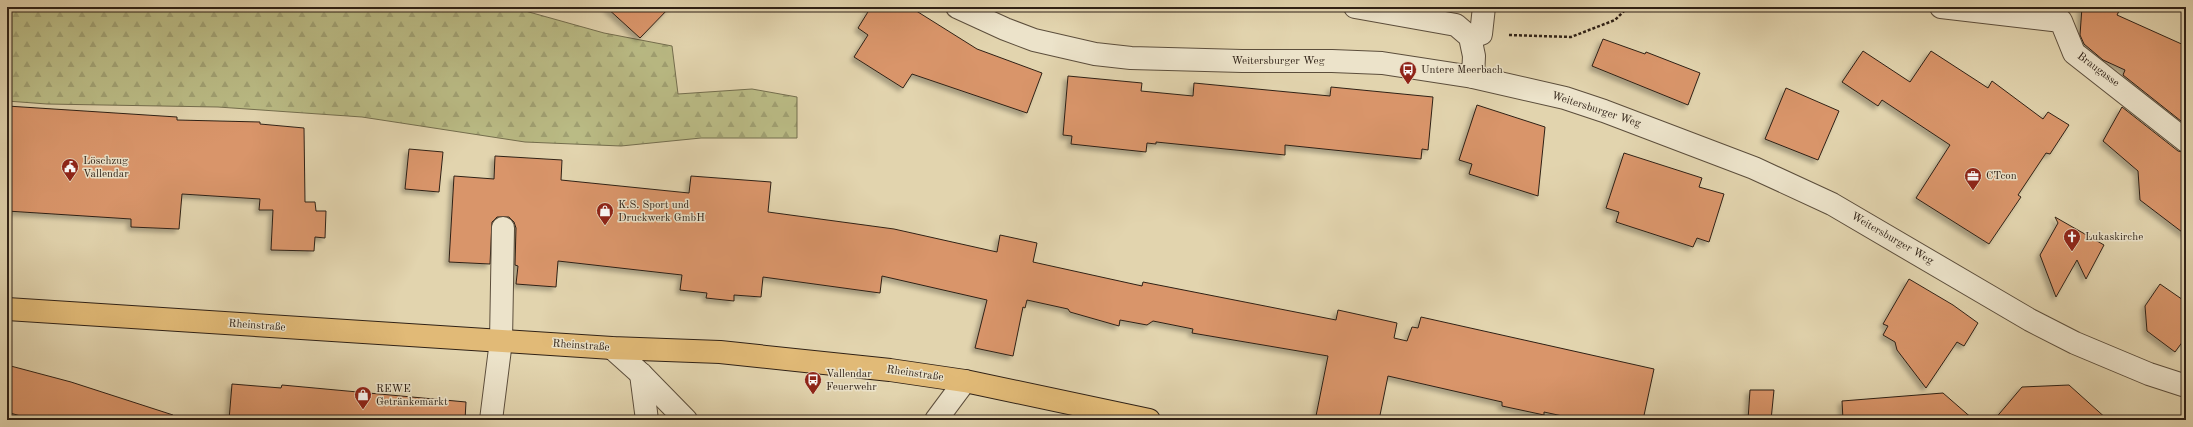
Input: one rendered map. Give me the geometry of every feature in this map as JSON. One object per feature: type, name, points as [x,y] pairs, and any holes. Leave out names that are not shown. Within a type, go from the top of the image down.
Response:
[{"type":"main road","name":"Rheinstraße","points":[[7,309],[612,348],[720,352],[890,370],[965,382],[1149,420]]},
{"type":"street","name":"Weitersburger Weg","points":[[957,7],[1005,29],[1034,40],[1095,54],[1132,58],[1382,63],[1473,77],[1565,98],[1604,111],[1754,168],[1832,204],[2030,320],[2075,343],[2149,374],[2186,386]]},
{"type":"street","points":[[1355,7],[1456,25],[1475,36]]},
{"type":"street","points":[[1473,77],[1475,36],[1484,7]]},
{"type":"street","name":"Braugasse","points":[[1941,7],[2061,21],[2074,52],[2186,141]]},
{"type":"street","points":[[491,420],[501,341],[503,228]]},
{"type":"street","points":[[612,348],[641,374],[686,420]]},
{"type":"street","points":[[641,374],[647,420]]},
{"type":"street","points":[[936,420],[965,382]]},
{"type":"path","points":[[1475,36],[1571,37],[1615,20],[1628,7]]},
{"type":"green space","points":[[7,7],[511,7],[604,33],[672,46],[678,94],[752,89],[797,97],[797,138],[701,138],[621,146],[525,142],[362,117],[218,107],[47,104],[7,101]]},
{"type":"building","points":[[606,7],[670,7],[640,38]]},
{"type":"building","points":[[871,7],[910,7],[977,49],[1042,73],[1027,113],[912,74],[903,88],[854,57],[868,35],[858,28]]},
{"type":"building","points":[[2082,7],[2121,7],[2117,15],[2186,46],[2186,125],[2123,75],[2125,70],[2103,60],[2084,44],[2080,35]]},
{"type":"building","points":[[1603,39],[1645,54],[1646,52],[1700,73],[1688,105],[1592,66]]},
{"type":"building","points":[[1863,51],[1910,82],[1931,51],[1988,88],[1992,81],[2043,119],[2048,112],[2069,125],[2050,154],[2046,153],[2018,195],[2021,197],[1989,244],[1916,198],[1950,145],[1882,100],[1878,106],[1842,82]]},
{"type":"building","points":[[1068,76],[1142,83],[1141,91],[1193,96],[1194,83],[1330,96],[1331,87],[1433,97],[1428,150],[1422,149],[1421,159],[1285,145],[1285,155],[1156,142],[1156,144],[1147,143],[1146,152],[1071,144],[1072,136],[1063,135]]},
{"type":"building","points":[[1786,88],[1839,111],[1818,160],[1765,139]]},
{"type":"building","points":[[1477,105],[1545,127],[1538,196],[1469,174],[1472,164],[1459,160]]},
{"type":"building","points":[[7,106],[177,117],[177,120],[260,122],[260,124],[304,128],[305,202],[315,202],[316,211],[326,211],[325,238],[315,237],[314,251],[271,250],[273,210],[259,210],[260,199],[182,194],[179,229],[131,227],[131,219],[7,211]]},
{"type":"building","points":[[2122,107],[2178,151],[2186,153],[2186,235],[2140,200],[2138,171],[2103,141]]},
{"type":"building","points":[[409,149],[443,152],[439,192],[405,189]]},
{"type":"building","points":[[1624,153],[1702,178],[1699,187],[1724,194],[1709,242],[1697,238],[1693,247],[1616,222],[1619,212],[1606,208]]},
{"type":"building","points":[[495,156],[562,160],[561,180],[689,193],[691,176],[771,182],[768,212],[894,229],[997,252],[1000,235],[1037,243],[1033,262],[1142,286],[1143,282],[1336,320],[1338,310],[1397,323],[1394,338],[1407,341],[1412,327],[1418,328],[1421,317],[1654,369],[1643,420],[1581,420],[1544,412],[1544,415],[1502,406],[1502,402],[1388,376],[1379,420],[1336,420],[1316,416],[1328,356],[1192,333],[1193,329],[1153,321],[1147,325],[1120,320],[1119,326],[1070,312],[1068,309],[1027,300],[1025,308],[1023,307],[1013,356],[975,348],[987,300],[882,276],[880,293],[763,277],[761,297],[734,295],[734,301],[706,298],[707,293],[680,290],[682,275],[558,261],[556,287],[516,284],[518,266],[515,265],[516,228],[514,222],[509,217],[497,217],[492,222],[490,264],[449,262],[454,176],[494,179]]},
{"type":"building","name":"Lukaskirche","points":[[2055,217],[2104,245],[2086,279],[2077,260],[2056,297],[2040,255],[2058,223]]},
{"type":"building","points":[[1909,279],[1953,305],[1978,323],[1964,346],[1957,342],[1926,388],[1897,350],[1895,342],[1883,335],[1888,326],[1883,324]]},
{"type":"building","points":[[2160,284],[2186,302],[2186,337],[2175,352],[2147,331],[2145,306]]},
{"type":"building","points":[[7,365],[71,382],[173,415],[172,420],[34,420],[7,412]]},
{"type":"building","name":"REWE Getränkemarkt","points":[[232,384],[281,388],[282,385],[466,402],[465,420],[229,420]]},
{"type":"building","points":[[2069,385],[2108,420],[1994,420],[2022,387]]},
{"type":"building","points":[[1750,390],[1774,390],[1771,420],[1748,420]]},
{"type":"building","points":[[1943,393],[1974,420],[1843,420],[1842,401]]},
{"type":"place","name":"Untere Meerbach","points":[[1408,85]]},
{"type":"place","name":"Löschzug Vallendar","points":[[70,182]]},
{"type":"place","name":"CTcon","points":[[1973,191]]},
{"type":"place","name":"K.S. Sport und Druckwerk GmbH","points":[[605,226]]},
{"type":"place","name":"Lukaskirche","points":[[2072,252]]},
{"type":"place","name":"Vallendar Feuerwehr","points":[[813,395]]},
{"type":"place","name":"REWE Getränkemarkt","points":[[363,410]]}]
